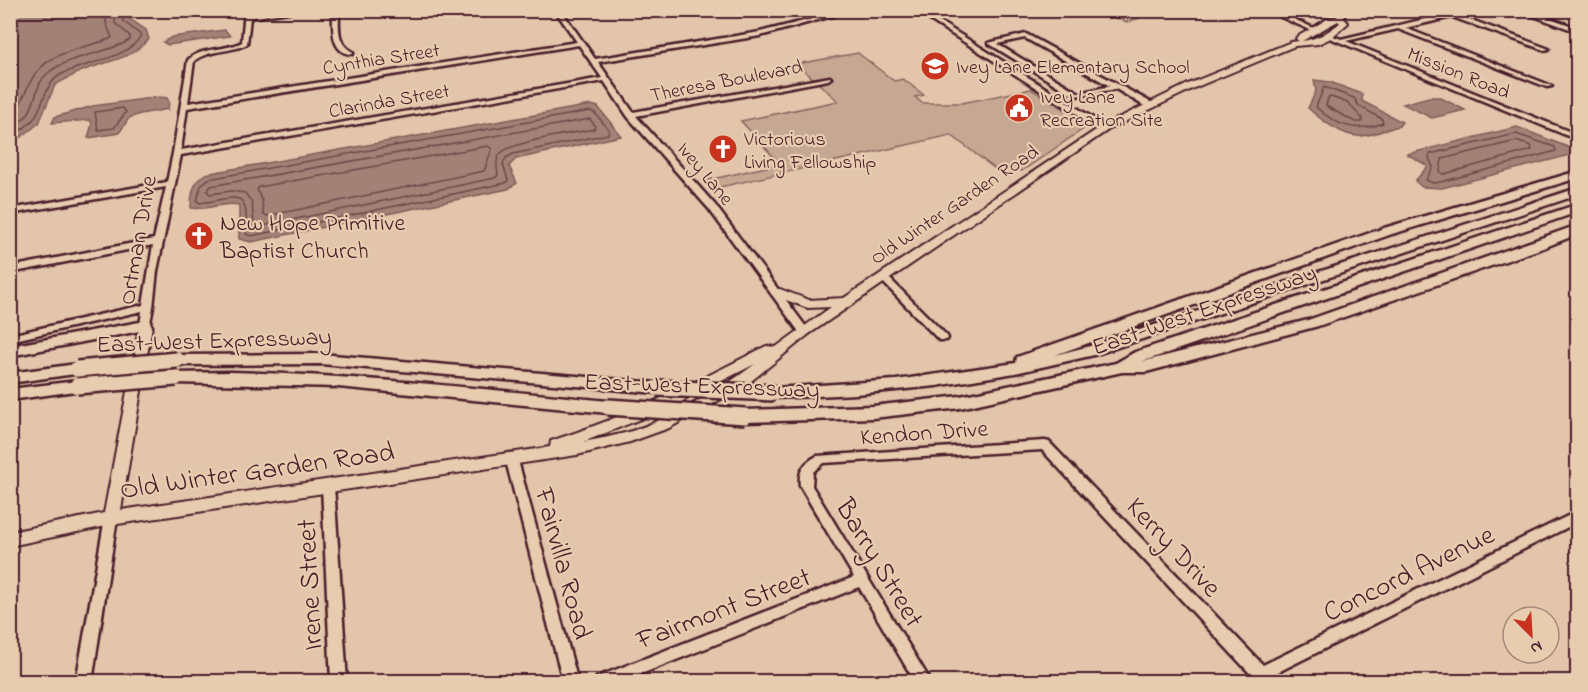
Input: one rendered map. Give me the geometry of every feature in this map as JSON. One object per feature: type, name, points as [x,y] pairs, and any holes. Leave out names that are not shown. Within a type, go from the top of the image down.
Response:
[{"type":"highway","points":[[1004,371],[1028,357],[1397,228],[1578,174]]},
{"type":"highway","name":"East-West Expressway","points":[[10,378],[177,360],[321,358],[657,388],[775,393],[909,385],[1032,366],[1094,350],[1578,191]]},
{"type":"highway","name":"East-West Expressway","points":[[10,395],[77,386],[236,376],[341,382],[608,407],[745,416],[873,412],[960,402],[1120,368],[1140,356],[1578,208]]},
{"type":"highway","points":[[1120,368],[1146,367],[1313,323],[1578,229]]},
{"type":"highway","points":[[10,351],[146,326]]},
{"type":"main road","points":[[1298,44],[1318,35],[1317,31],[1338,16],[1344,23],[1328,36]]},
{"type":"main road","name":"Old Winter Garden Road","points":[[10,539],[111,518],[577,449],[630,437],[664,424],[740,383],[804,331],[1105,128],[1149,105],[1298,44],[1314,42],[1328,36]]},
{"type":"main road","points":[[776,292],[808,304],[848,301]]},
{"type":"main road","name":"Ortman Drive","points":[[111,518],[146,326]]},
{"type":"street","points":[[248,14],[299,10]]},
{"type":"street","points":[[336,10],[337,43],[342,50],[351,53]]},
{"type":"street","name":"Ivey Lane","points":[[558,10],[631,115],[712,207],[804,331]]},
{"type":"street","points":[[799,10],[817,19]]},
{"type":"street","points":[[595,62],[760,34],[851,10]]},
{"type":"street","points":[[1268,10],[1317,31]]},
{"type":"street","points":[[1439,10],[1546,49]]},
{"type":"street","points":[[1339,41],[1472,10]]},
{"type":"street","points":[[1520,10],[1578,30]]},
{"type":"street","points":[[914,11],[1105,128]]},
{"type":"street","name":"Ortman Drive","points":[[146,326],[158,242],[177,153],[193,57],[205,52],[242,46],[245,43],[248,14]]},
{"type":"street","points":[[1398,27],[1549,86]]},
{"type":"street","points":[[1116,87],[1074,96],[992,43],[1026,36],[1149,105]]},
{"type":"street","name":"Mission Road","points":[[1328,36],[1578,138]]},
{"type":"street","name":"Cynthia Street","points":[[184,106],[582,43]]},
{"type":"street","name":"Theresa Boulevard","points":[[631,115],[828,78]]},
{"type":"street","name":"Clarinda Street","points":[[177,153],[607,79]]},
{"type":"street","points":[[10,212],[171,184]]},
{"type":"street","points":[[10,270],[158,242]]},
{"type":"street","points":[[884,277],[943,338]]},
{"type":"street","points":[[10,338],[148,307]]},
{"type":"street","name":"Kendon Drive","points":[[808,466],[821,459],[1045,445]]},
{"type":"street","name":"Kerry Drive","points":[[1045,445],[1265,677]]},
{"type":"street","name":"Fairvilla Road","points":[[512,457],[571,681]]},
{"type":"street","name":"Barry Street","points":[[808,466],[804,473],[806,486],[924,681]]},
{"type":"street","name":"Irene Street","points":[[328,486],[339,681]]},
{"type":"street","name":"Concord Avenue","points":[[1265,677],[1578,516]]},
{"type":"street","points":[[84,681],[111,518]]},
{"type":"street","name":"Fairmont Street","points":[[602,681],[862,580]]},
{"type":"shaded area","points":[[1096,11],[1162,11],[1127,22]]},
{"type":"shaded area","points":[[858,53],[894,81],[903,79],[924,95],[915,97],[922,103],[962,103],[1031,89],[1086,122],[1086,127],[1022,171],[1018,170],[1007,178],[951,135],[716,188],[708,180],[780,164],[741,121],[838,101],[797,64]]},
{"type":"water","points":[[11,10],[131,11],[127,17],[146,30],[149,39],[129,54],[86,70],[55,85],[39,123],[11,145]]},
{"type":"water","points":[[225,30],[230,36],[168,45],[163,42],[172,37]]},
{"type":"water","points":[[1314,80],[1330,82],[1362,94],[1362,101],[1402,122],[1399,126],[1367,135],[1355,136],[1340,131],[1308,108],[1316,91]]},
{"type":"water","points":[[159,97],[167,98],[168,109],[129,118],[119,133],[88,138],[92,124],[90,120],[52,123],[55,117],[93,106]]},
{"type":"water","points":[[1429,97],[1439,97],[1465,110],[1432,118],[1403,104]]},
{"type":"water","points":[[591,105],[598,107],[621,136],[516,159],[509,166],[517,183],[508,189],[251,242],[239,239],[239,205],[191,208],[194,189],[205,174]]},
{"type":"water","points":[[1517,127],[1575,150],[1574,154],[1442,188],[1422,187],[1415,181],[1428,166],[1407,154]]},
{"type":"place","name":"Ivey Lane Elementary School","points":[[935,66]]},
{"type":"place","name":"Ivey Lane Recreation Site","points":[[1019,108]]},
{"type":"place","name":"Victorious Living Fellowship","points":[[723,149]]},
{"type":"place","name":"New Hope Primitive Baptist Church","points":[[199,236]]}]
